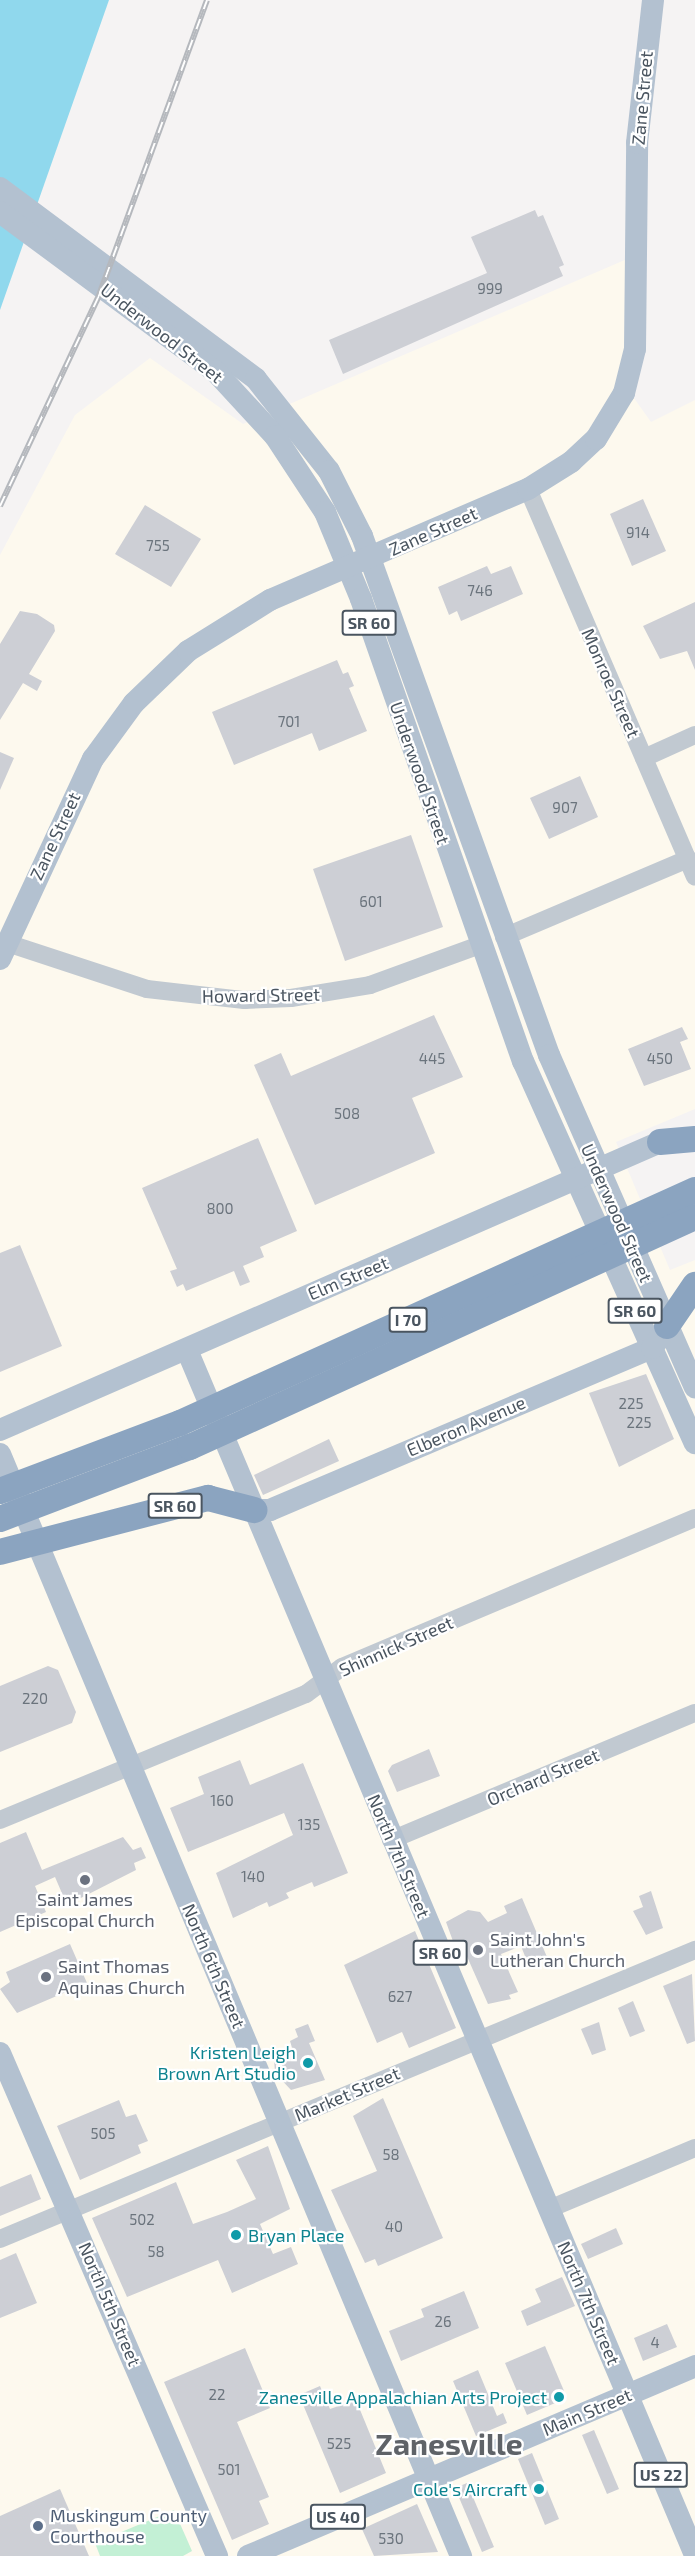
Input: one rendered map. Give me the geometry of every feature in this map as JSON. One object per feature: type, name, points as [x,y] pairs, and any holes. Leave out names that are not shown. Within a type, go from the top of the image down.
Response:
[{"type":"highway","points":[[660,1142],[695,1139]]},
{"type":"highway","name":"I 70","points":[[0,1491],[70,1467],[180,1424],[265,1385],[682,1214],[695,1190]]},
{"type":"highway","name":"I 70","points":[[0,1519],[81,1491],[190,1447],[280,1407],[556,1267]]},
{"type":"highway","points":[[667,1326],[695,1285]]},
{"type":"highway","name":"SR 60","points":[[0,1552],[97,1531],[208,1498],[254,1510]]},
{"type":"main road","name":"Zane Street","points":[[4,951],[75,791],[134,703],[215,631],[270,600],[528,489],[572,462],[596,439],[614,412],[631,372],[637,318],[638,143],[653,0]]},
{"type":"main road","name":"Underwood Street","points":[[0,188],[187,335],[275,436],[325,512],[348,567],[523,1061],[695,1443]]},
{"type":"main road","name":"Underwood Street","points":[[0,212],[256,379],[308,439],[348,504],[370,558],[504,937],[596,1168],[695,1387]]},
{"type":"main road","name":"Elm Street","points":[[0,1430],[660,1142]]},
{"type":"main road","points":[[652,1348],[667,1326]]},
{"type":"main road","name":"Elberon Avenue","points":[[254,1510],[270,1510],[652,1348]]},
{"type":"main road","name":"North 7th Street","points":[[187,1350],[391,1840],[628,2394]]},
{"type":"main road","name":"North 6th Street","points":[[0,1454],[461,2556]]},
{"type":"main road","name":"North 5th Street","points":[[0,2053],[70,2210],[217,2556]]},
{"type":"main road","name":"Main Street","points":[[248,2556],[695,2366]]},
{"type":"main road","name":"US 22","points":[[628,2394],[695,2555]]},
{"type":"street","name":"Monroe Street","points":[[528,489],[695,877]]},
{"type":"street","points":[[644,758],[695,735]]},
{"type":"street","points":[[504,937],[688,859]]},
{"type":"street","name":"Howard Street","points":[[4,951],[147,989],[244,1000],[301,997],[370,985],[480,945]]},
{"type":"street","name":"Elm Street","points":[[660,1142],[695,1125]]},
{"type":"street","name":"Shinnick Street","points":[[0,1820],[306,1694],[342,1667],[695,1518]]},
{"type":"street","name":"Orchard Street","points":[[391,1840],[695,1713]]},
{"type":"street","name":"Market Street","points":[[0,2239],[695,1950]]},
{"type":"street","points":[[549,2209],[695,2148]]},
{"type":"shaded area","points":[[627,259],[629,330],[621,380],[651,422],[695,400],[695,1109],[616,1142],[670,1270],[695,1260],[695,2556],[0,2556],[0,555],[75,415],[150,358],[243,424]]},
{"type":"green space","points":[[174,2510],[192,2551],[183,2556],[100,2556],[95,2543]]},
{"type":"water","points":[[0,0],[109,0],[0,310]]},
{"type":"building","points":[[535,210],[538,217],[543,215],[564,265],[559,267],[563,276],[343,374],[329,340],[487,273],[471,237]]},
{"type":"building","points":[[643,499],[666,551],[632,566],[610,514]]},
{"type":"building","points":[[145,505],[201,539],[171,587],[115,554]]},
{"type":"building","points":[[487,566],[491,574],[511,566],[523,594],[461,621],[457,611],[449,615],[438,587]]},
{"type":"building","points":[[695,602],[695,670],[687,651],[660,659],[643,626]]},
{"type":"building","points":[[20,611],[37,614],[54,625],[55,631],[29,674],[42,681],[37,691],[23,683],[0,720],[0,644]]},
{"type":"building","points":[[337,660],[343,674],[348,672],[354,686],[349,688],[367,731],[319,751],[312,733],[234,765],[212,712]]},
{"type":"building","points":[[0,752],[14,758],[0,790]]},
{"type":"building","points":[[580,776],[598,817],[549,839],[530,798]]},
{"type":"building","points":[[411,835],[443,927],[345,961],[313,869]]},
{"type":"building","points":[[434,1015],[463,1077],[412,1098],[435,1153],[315,1205],[254,1065],[281,1053],[291,1076]]},
{"type":"building","points":[[682,1027],[688,1039],[680,1042],[691,1069],[644,1086],[628,1049]]},
{"type":"building","points":[[258,1138],[297,1231],[260,1247],[264,1257],[243,1266],[250,1282],[240,1286],[234,1271],[186,1291],[183,1284],[177,1287],[170,1271],[177,1269],[142,1188]]},
{"type":"building","points":[[20,1245],[62,1346],[0,1372],[0,1253]]},
{"type":"building","points":[[646,1374],[674,1439],[619,1467],[589,1393]]},
{"type":"building","points":[[329,1439],[339,1461],[263,1495],[254,1475]]},
{"type":"building","points":[[48,1666],[58,1670],[76,1712],[72,1723],[0,1752],[0,1686]]},
{"type":"building","points":[[429,1749],[440,1776],[397,1792],[388,1771],[392,1765]]},
{"type":"building","points":[[240,1760],[250,1785],[303,1763],[348,1873],[314,1887],[312,1882],[286,1893],[289,1898],[269,1907],[267,1902],[233,1918],[216,1873],[293,1835],[284,1813],[188,1852],[170,1808],[204,1794],[198,1777]]},
{"type":"building","points":[[26,1832],[42,1870],[123,1837],[133,1850],[141,1847],[146,1858],[134,1863],[136,1870],[67,1905],[55,1877],[35,1886],[46,1912],[0,1932],[0,1843]]},
{"type":"building","points":[[651,1891],[663,1928],[646,1935],[633,1911],[643,1907],[639,1896]]},
{"type":"building","name":"Saint John's Lutheran Church","points":[[522,1898],[547,1957],[528,1964],[521,1946],[501,1954],[518,1992],[509,1995],[511,1999],[488,2004],[465,1952],[458,1955],[446,1922],[468,1910],[480,1912],[488,1922],[507,1913],[504,1906]]},
{"type":"building","points":[[415,1931],[456,2028],[409,2048],[402,2032],[377,2043],[344,1965]]},
{"type":"building","name":"Saint Thomas Aquinas Church","points":[[70,1944],[87,1983],[17,2013],[0,1989],[10,1982],[6,1972]]},
{"type":"building","points":[[692,1974],[695,2041],[687,2044],[663,1986]]},
{"type":"building","points":[[633,2001],[645,2031],[630,2037],[618,2008]]},
{"type":"building","points":[[599,2022],[606,2050],[592,2055],[581,2029]]},
{"type":"building","points":[[308,2024],[315,2041],[309,2043],[325,2080],[291,2090],[275,2073],[274,2059],[293,2051],[290,2041],[298,2037],[295,2029]]},
{"type":"building","points":[[383,2098],[443,2238],[378,2266],[375,2259],[365,2263],[331,2190],[377,2171],[353,2116]]},
{"type":"building","points":[[119,2100],[126,2117],[136,2114],[148,2141],[138,2145],[141,2153],[80,2180],[57,2126]]},
{"type":"building","points":[[268,2146],[290,2209],[260,2224],[273,2254],[291,2247],[298,2264],[232,2293],[218,2260],[127,2297],[92,2218],[176,2182],[193,2224],[227,2212],[256,2199],[236,2160]]},
{"type":"building","points":[[31,2174],[41,2199],[0,2216],[0,2187]]},
{"type":"building","points":[[616,2228],[623,2244],[588,2259],[581,2244]]},
{"type":"building","points":[[16,2253],[37,2303],[0,2318],[0,2260]]},
{"type":"building","points":[[562,2277],[575,2306],[527,2326],[521,2311],[541,2302],[535,2289]]},
{"type":"building","points":[[464,2291],[479,2328],[401,2361],[389,2331],[424,2317],[421,2309]]},
{"type":"building","points":[[667,2324],[677,2347],[643,2361],[634,2338]]},
{"type":"building","points":[[545,2346],[567,2398],[527,2415],[505,2363]]},
{"type":"building","points":[[245,2348],[270,2408],[237,2422],[269,2497],[259,2501],[269,2524],[232,2540],[164,2382]]},
{"type":"building","points":[[478,2370],[497,2416],[503,2413],[507,2423],[476,2436],[453,2381]]},
{"type":"building","points":[[320,2386],[330,2409],[356,2400],[386,2473],[340,2493],[299,2395]]},
{"type":"building","points":[[594,2430],[619,2489],[607,2494],[582,2435]]},
{"type":"building","name":"Cole's Aircraft","points":[[532,2453],[559,2519],[545,2525],[518,2459]]},
{"type":"building","points":[[467,2483],[494,2547],[482,2552],[455,2488]]},
{"type":"building","name":"Muskingum County Courthouse","points":[[60,2489],[89,2556],[0,2556],[0,2516]]},
{"type":"building","points":[[417,2504],[438,2552],[374,2556],[362,2529]]},
{"type":"railway","points":[[0,506],[98,298],[207,0]]},
{"type":"place","name":"Saint James Episcopal Church","points":[[85,1880]]},
{"type":"place","name":"Saint John's Lutheran Church","points":[[478,1950]]},
{"type":"place","name":"Saint Thomas Aquinas Church","points":[[46,1977]]},
{"type":"place","name":"Kristen Leigh Brown Art Studio","points":[[308,2063]]},
{"type":"place","name":"Bryan Place","points":[[236,2235]]},
{"type":"place","name":"Zanesville Appalachian Arts Project","points":[[559,2397]]},
{"type":"place","name":"Cole's Aircraft","points":[[539,2489]]},
{"type":"place","name":"Muskingum County Courthouse","points":[[38,2526]]},
{"type":"district","name":"Zanesville","points":[[449,2443]]}]
